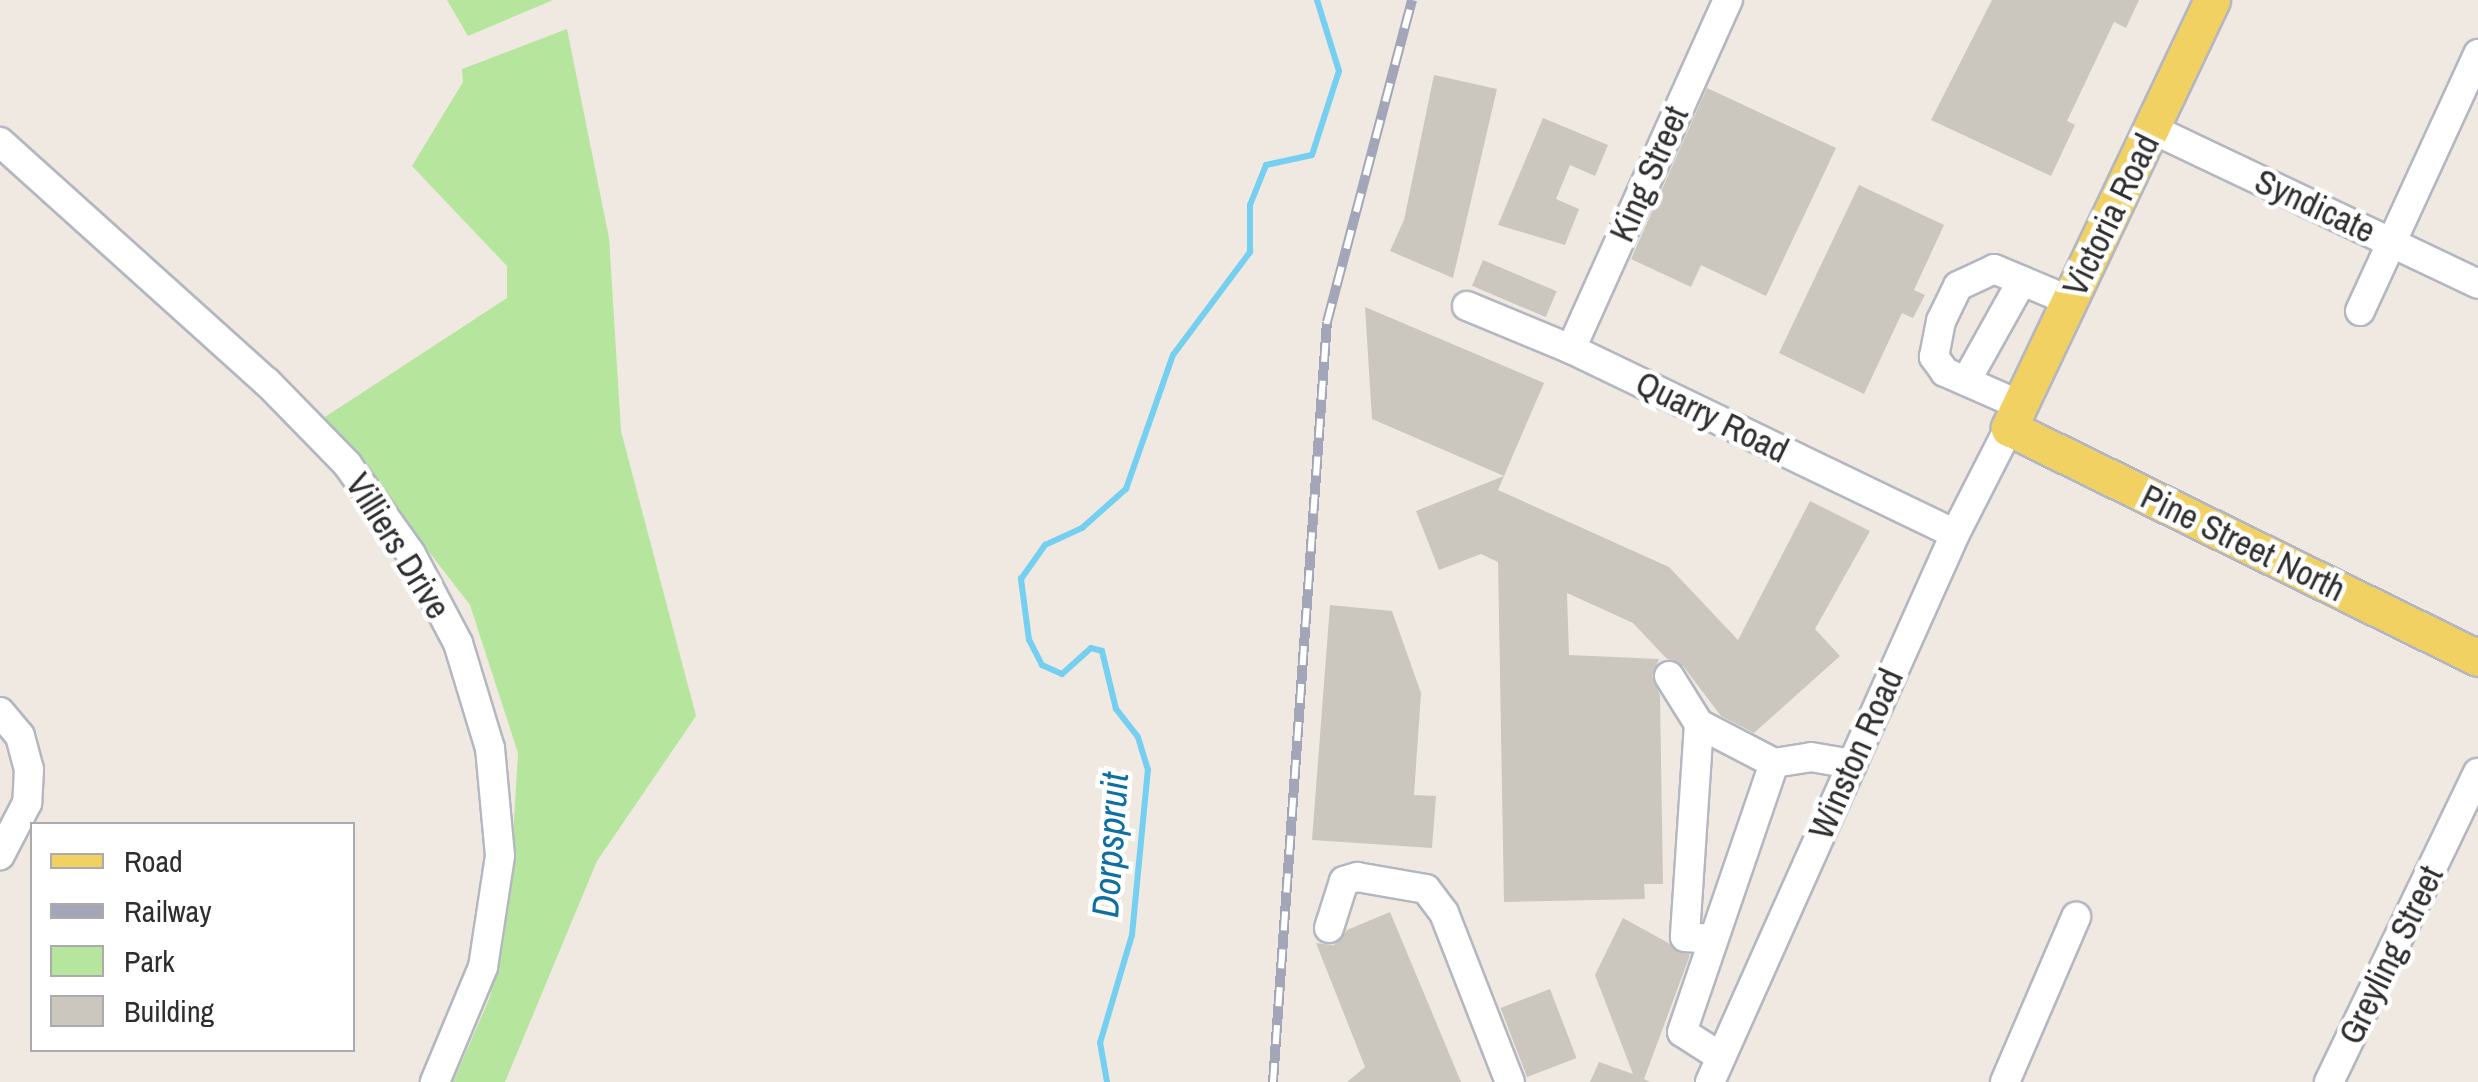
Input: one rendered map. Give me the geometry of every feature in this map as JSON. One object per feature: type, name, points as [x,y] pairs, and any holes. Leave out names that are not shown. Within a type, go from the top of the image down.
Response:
[{"type":"main road","name":"Victoria Road","points":[[2014,417],[2212,0]]},
{"type":"main road","name":"Pine Street North","points":[[2014,417],[2478,658]]},
{"type":"street","name":"King Street","points":[[1570,349],[1728,0]]},
{"type":"street","points":[[2360,311],[2478,54]]},
{"type":"street","name":"Syndicate","points":[[2152,129],[2478,284]]},
{"type":"street","name":"Villiers Drive","points":[[0,142],[267,382],[347,464],[411,554],[458,643],[490,748],[500,856],[483,967],[435,1082]]},
{"type":"street","points":[[2014,417],[1966,381],[1945,372],[1934,357],[1941,320],[1958,286],[1994,269],[2070,300]]},
{"type":"street","points":[[1966,381],[2022,280]]},
{"type":"street","name":"Quarry Road","points":[[1466,306],[1570,349],[1954,534]]},
{"type":"street","name":"Winston Road","points":[[1716,1075],[1954,534],[2014,417]]},
{"type":"street","points":[[1669,676],[1699,724],[1774,763],[1812,757],[1852,764]]},
{"type":"street","points":[[0,712],[20,736],[29,769],[26,803],[0,855]]},
{"type":"street","points":[[1699,724],[1685,937],[1712,939]]},
{"type":"street","points":[[1716,1075],[1682,1032],[1774,763]]},
{"type":"street","name":"Greyling Street","points":[[2329,1082],[2478,773]]},
{"type":"street","points":[[1329,928],[1344,881],[1357,877],[1426,889],[1444,913],[1510,1082]]},
{"type":"street","points":[[2005,1082],[2076,916]]},
{"type":"green space","points":[[447,0],[553,0],[468,36]]},
{"type":"green space","points":[[567,29],[609,238],[621,431],[696,716],[597,861],[505,1082],[453,1082],[490,997],[509,905],[518,753],[470,605],[325,417],[507,298],[507,266],[412,166],[463,82],[462,69]]},
{"type":"building","points":[[1992,0],[2139,0],[2126,28],[2114,22],[2067,121],[2075,125],[2051,176],[1931,120]]},
{"type":"building","points":[[1434,75],[1497,89],[1453,278],[1390,251],[1404,220]]},
{"type":"building","points":[[1707,88],[1836,148],[1766,296],[1701,265],[1691,287],[1631,259]]},
{"type":"building","points":[[1543,118],[1608,145],[1595,176],[1570,165],[1556,199],[1579,209],[1565,245],[1498,225]]},
{"type":"building","points":[[1859,185],[1944,225],[1914,290],[1925,295],[1913,318],[1902,313],[1864,394],[1779,353]]},
{"type":"building","points":[[1483,260],[1557,291],[1546,317],[1472,286]]},
{"type":"building","points":[[1365,307],[1544,383],[1498,490],[1669,567],[1738,640],[1810,501],[1870,531],[1815,629],[1840,656],[1754,733],[1721,716],[1683,666],[1667,659],[1633,623],[1567,593],[1569,655],[1659,659],[1652,676],[1660,695],[1663,884],[1644,884],[1645,899],[1504,902],[1498,562],[1481,554],[1439,570],[1416,511],[1504,476],[1372,419]]},
{"type":"building","points":[[1330,605],[1392,611],[1421,693],[1414,795],[1436,796],[1432,848],[1312,840]]},
{"type":"building","points":[[1390,912],[1461,1082],[1347,1082],[1365,1067],[1316,943],[1334,945],[1347,930]]},
{"type":"building","points":[[1623,918],[1690,955],[1644,1079],[1650,1082],[1590,1082],[1599,1062],[1633,1074],[1595,975]]},
{"type":"building","points":[[1550,989],[1577,1058],[1527,1077],[1501,1008]]},
{"type":"waterway","name":"Dorpspruit","points":[[1107,1082],[1100,1043],[1132,935],[1148,770],[1138,737],[1116,709],[1102,651],[1091,648],[1062,674],[1042,665],[1029,640],[1021,579],[1045,545],[1082,528],[1126,489],[1173,355],[1250,252],[1250,205],[1266,165],[1312,155],[1339,71],[1317,0]]},
{"type":"railway","points":[[1273,1082],[1327,322],[1412,0]]}]
